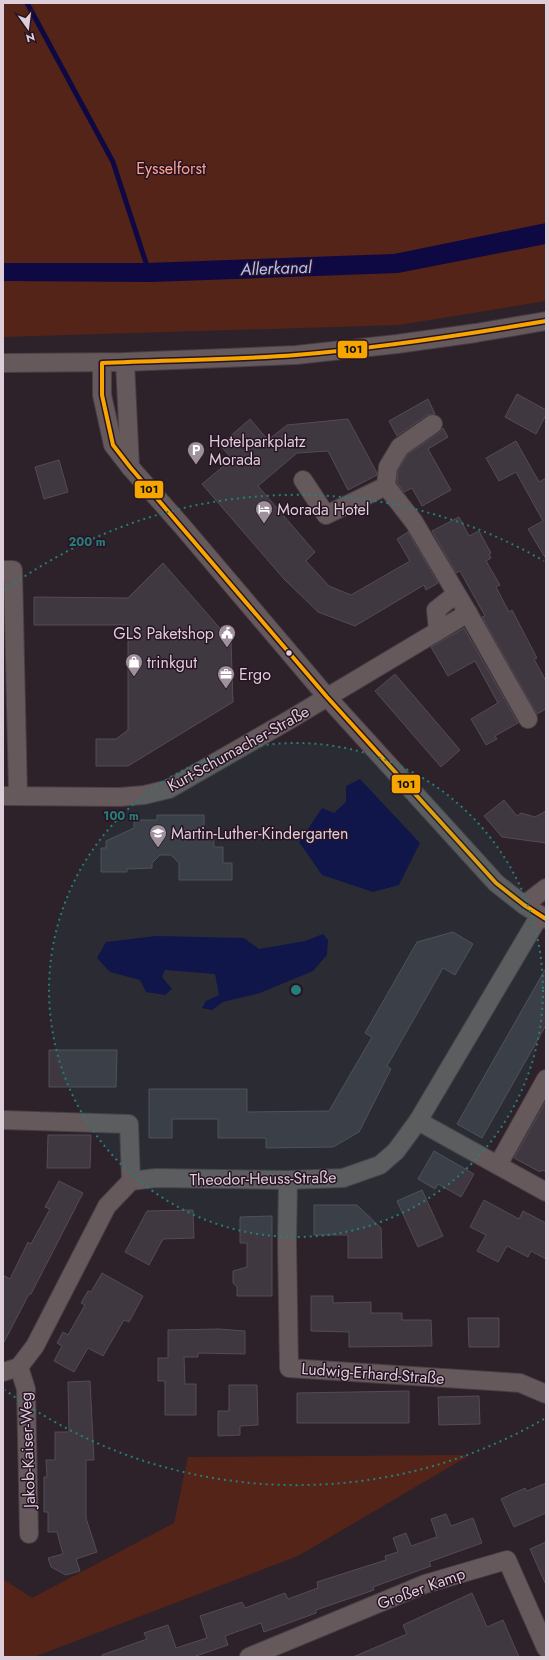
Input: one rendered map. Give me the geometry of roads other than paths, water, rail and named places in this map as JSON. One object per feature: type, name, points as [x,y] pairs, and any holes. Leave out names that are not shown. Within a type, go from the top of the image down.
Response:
[{"type":"street","points":[[3,363],[102,363],[296,355],[397,344],[546,321]]},
{"type":"street","points":[[125,362],[130,467]]},
{"type":"street","points":[[102,363],[102,395],[113,445],[130,467],[327,697],[496,883],[524,905],[543,917]]},
{"type":"street","points":[[434,424],[400,447],[388,467],[386,486],[414,522],[528,719]]},
{"type":"street","points":[[303,480],[326,515],[386,486]]},
{"type":"street","points":[[3,570],[13,570],[11,796]]},
{"type":"street","points":[[438,630],[436,610],[456,594]]},
{"type":"street","name":"Kurt-Schumacher-Straße","points":[[11,796],[144,796],[170,789],[468,613]]},
{"type":"street","points":[[524,905],[546,888]]},
{"type":"street","name":"Theodor-Heuss-Straße","points":[[131,1181],[156,1178],[288,1180],[343,1178],[380,1165],[396,1151],[418,1121],[543,917]]},
{"type":"street","points":[[498,1165],[546,1079]]},
{"type":"street","points":[[3,1120],[129,1124],[131,1181],[107,1206],[35,1346],[11,1370]]},
{"type":"street","points":[[418,1121],[546,1192]]},
{"type":"street","name":"Ludwig-Erhard-Straße","points":[[288,1180],[287,1242],[289,1368],[520,1383],[546,1394]]},
{"type":"street","name":"Jakob-Kaiser-Weg","points":[[11,1370],[26,1388],[29,1534]]},
{"type":"street","name":"Großer Kamp","points":[[249,1657],[425,1584],[507,1560],[546,1648]]},
{"type":"water","name":"Allerkanal","points":[[546,223],[546,244],[398,273],[151,282],[3,281],[3,263],[146,263],[394,254]]},
{"type":"water","points":[[360,779],[420,843],[399,885],[373,892],[322,875],[299,842],[322,808],[334,813],[346,802],[346,786]]},
{"type":"water","points":[[323,934],[328,940],[327,955],[313,971],[260,993],[223,1002],[212,1010],[202,1008],[206,1001],[219,995],[215,974],[165,970],[162,977],[172,989],[165,995],[146,992],[140,980],[110,972],[97,958],[106,942],[156,936],[244,938],[259,949],[305,941]]},
{"type":"waterway","points":[[27,3],[113,162],[148,269]]},
{"type":"place","name":"Hotelparkplatz Morada","points":[[196,465]]},
{"type":"place","name":"Morada Hotel","points":[[264,524]]},
{"type":"place","name":"GLS Paketshop","points":[[227,648]]},
{"type":"place","name":"trinkgut","points":[[134,677]]},
{"type":"place","name":"Ergo","points":[[226,689]]},
{"type":"place","name":"Martin-Luther-Kindergarten","points":[[158,848]]},
{"type":"park label","name":"Eysselforst","points":[[171,168]]}]
